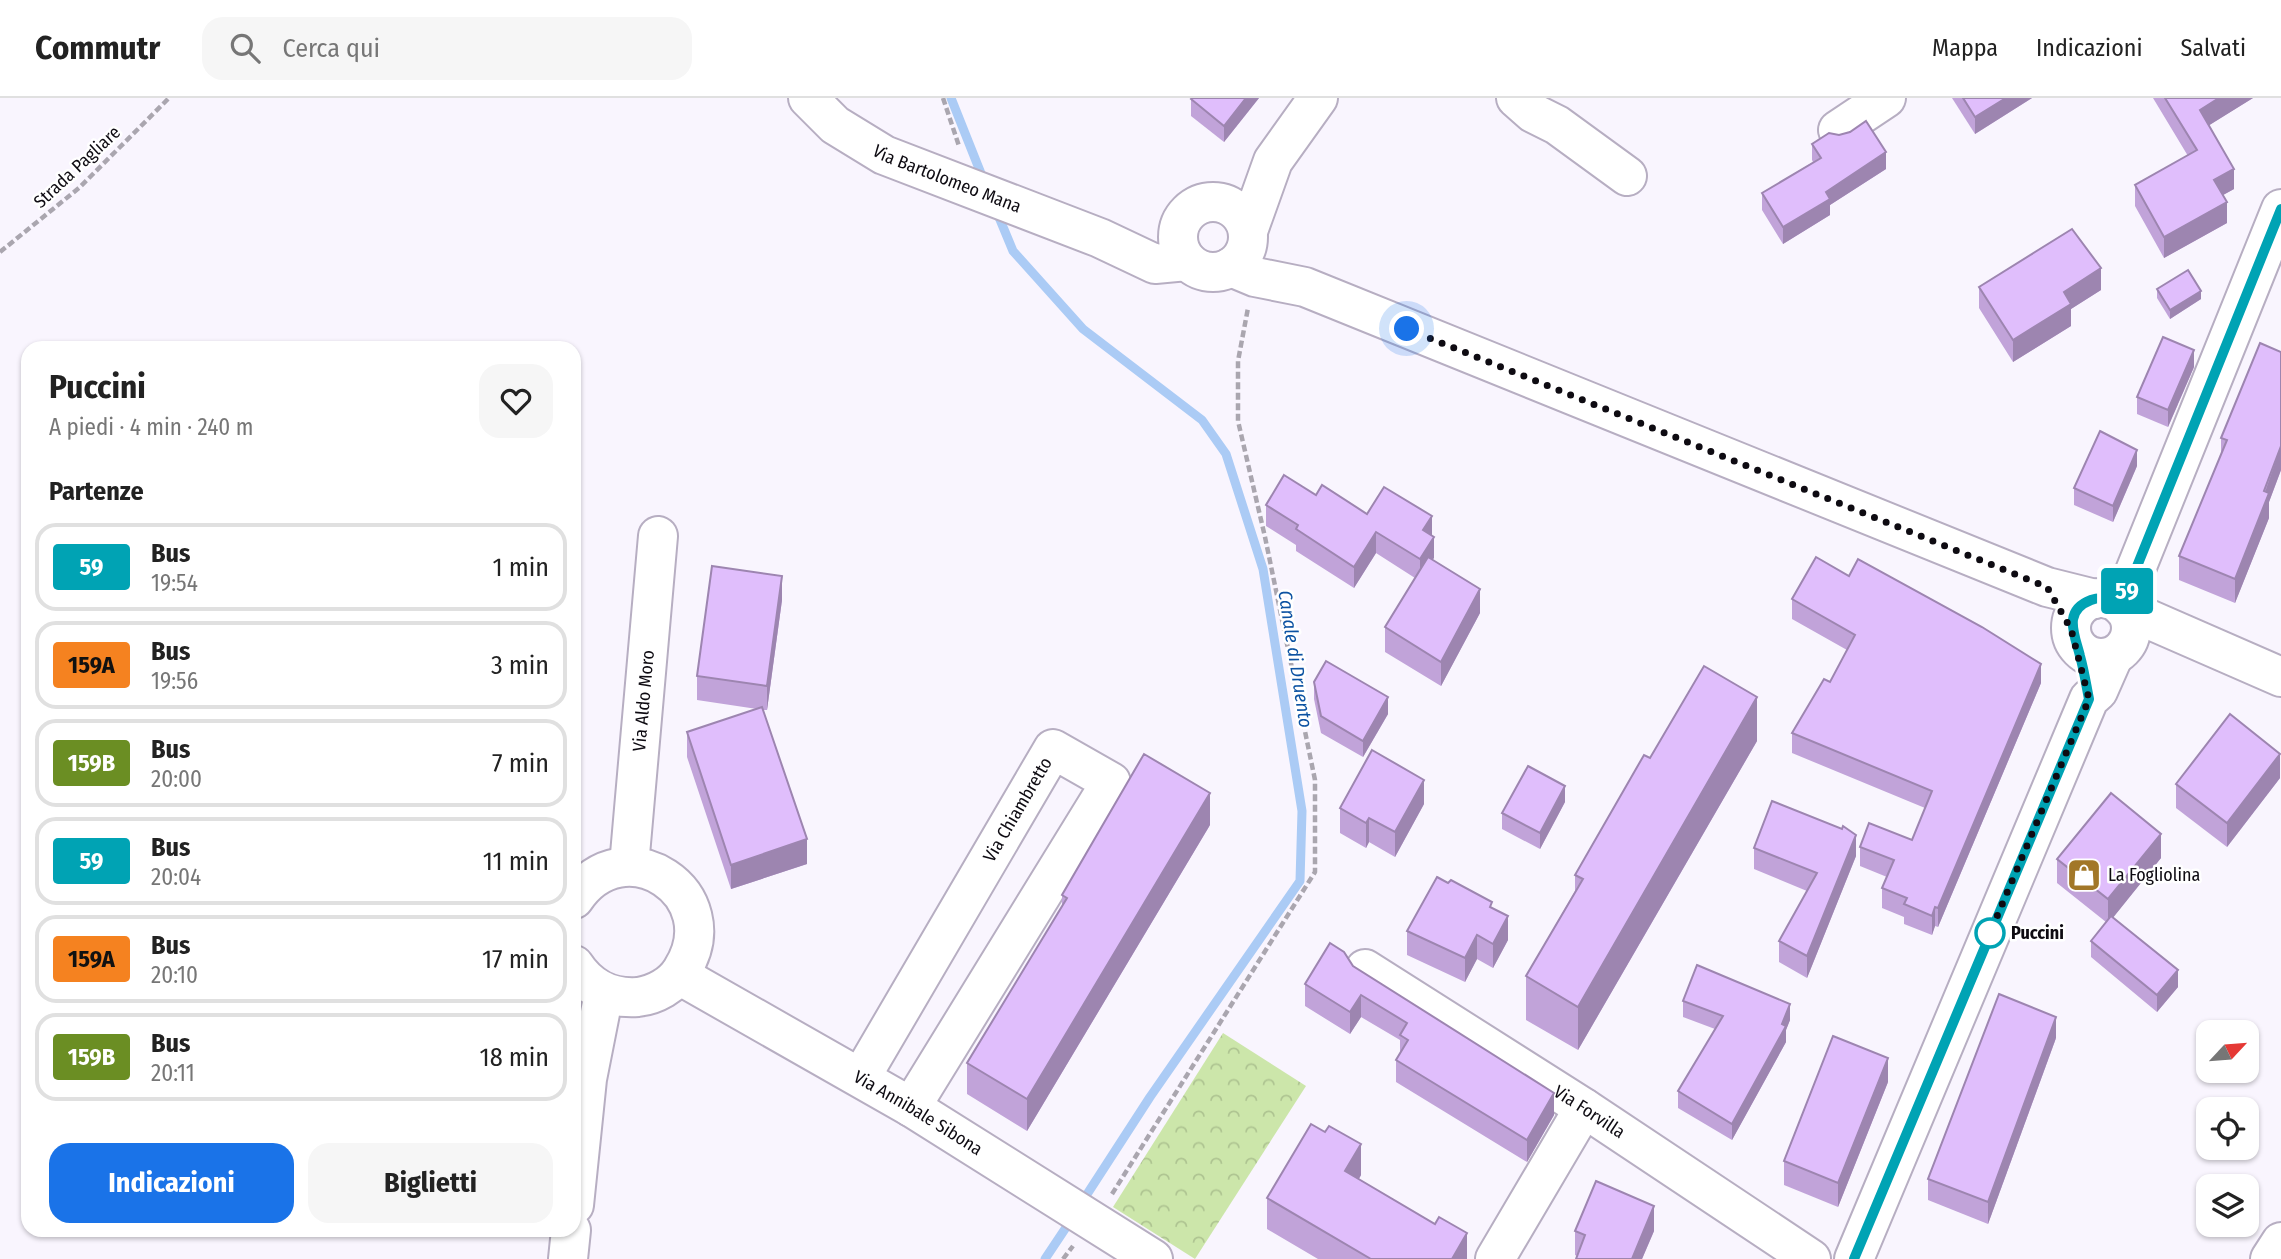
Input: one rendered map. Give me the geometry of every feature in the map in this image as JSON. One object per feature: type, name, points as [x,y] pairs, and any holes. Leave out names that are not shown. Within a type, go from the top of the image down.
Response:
[{"type":"street","name":"Via Bartolomeo Mana","points":[[808,98],[835,125],[884,155],[953,163],[1026,210],[1100,238],[1155,264],[1186,261]]},
{"type":"street","points":[[1838,130],[1885,98]]},
{"type":"street","points":[[1518,99],[1627,176]]},
{"type":"street","points":[[1299,104],[1273,161],[1245,254],[1211,272],[1186,261],[1178,243],[1192,213],[1214,202],[1236,210],[1245,254],[1305,287],[2047,587],[2112,626],[2281,677]]},
{"type":"street","name":"Via Bartolomeo Mana","points":[[1100,238],[1149,237],[1273,161]]},
{"type":"street","points":[[1854,1259],[2089,699],[2112,626],[2281,209]]},
{"type":"street","name":"Via Aldo Moro","points":[[629,866],[658,536]]},
{"type":"street","name":"Via Chiambretto","points":[[861,1077],[1053,748],[1111,782],[911,1107]]},
{"type":"street","points":[[581,889],[604,871],[629,866],[647,869],[678,888],[689,904],[694,922],[694,941],[689,959],[679,975],[664,988],[645,996],[624,998],[604,993],[581,976]]},
{"type":"street","name":"Via Forvilla","points":[[1365,969],[1584,1108],[1811,1259]]},
{"type":"street","name":"Via Annibale Sibona","points":[[679,975],[861,1077],[1153,1259]]},
{"type":"street","points":[[581,1137],[587,1079],[604,993]]},
{"type":"street","points":[[1494,1259],[1584,1108]]},
{"type":"street","points":[[568,1259],[570,1237]]},
{"type":"street","points":[[2270,1259],[2281,1242]]},
{"type":"path","name":"Strada Pagliare","points":[[0,252],[79,188],[169,98]]},
{"type":"path","points":[[943,98],[953,163]]},
{"type":"path","points":[[1063,1259],[1082,1214],[1315,872],[1315,780],[1238,421],[1238,361],[1245,254]]},
{"type":"green space","points":[[1223,1033],[1306,1086],[1195,1259],[1113,1207]]},
{"type":"building","points":[[1192,98],[1246,98],[1224,126]]},
{"type":"building","points":[[1963,98],[2006,98],[1975,117]]},
{"type":"building","points":[[2165,98],[2219,98],[2200,110],[2234,169],[2214,180],[2227,202],[2164,237],[2135,185],[2197,150]]},
{"type":"building","points":[[1866,121],[1886,152],[1826,192],[1830,199],[1783,227],[1762,193],[1821,158],[1812,144],[1829,133],[1839,135],[1850,132]]},
{"type":"building","points":[[2072,229],[2101,268],[2064,292],[2071,304],[2013,340],[1979,287]]},
{"type":"building","points":[[2188,270],[2201,291],[2170,310],[2157,289]]},
{"type":"building","points":[[2163,337],[2194,350],[2168,410],[2137,397]]},
{"type":"building","points":[[2260,343],[2281,352],[2281,446],[2264,491],[2269,493],[2235,579],[2179,556],[2227,440],[2221,438]]},
{"type":"building","points":[[2100,431],[2137,450],[2113,506],[2074,488]]},
{"type":"building","points":[[1284,475],[1316,495],[1322,485],[1367,514],[1384,487],[1432,516],[1423,530],[1434,537],[1420,559],[1376,532],[1354,567],[1296,529],[1298,525],[1266,505]]},
{"type":"building","points":[[1428,557],[1480,589],[1441,662],[1385,627]]},
{"type":"building","points":[[1816,557],[1849,576],[1858,559],[1982,627],[2041,664],[1938,908],[1935,907],[1932,916],[1904,904],[1907,898],[1882,888],[1894,860],[1860,847],[1869,823],[1912,840],[1932,791],[1792,733],[1824,679],[1830,682],[1855,635],[1792,599]]},
{"type":"building","points":[[712,566],[782,576],[767,686],[697,676]]},
{"type":"building","points":[[1326,661],[1388,697],[1363,741],[1321,716],[1314,682]]},
{"type":"building","points":[[1704,666],[1757,697],[1578,1007],[1526,976],[1583,879],[1575,875],[1644,755],[1650,758]]},
{"type":"building","points":[[762,707],[807,839],[731,865],[687,732]]},
{"type":"building","points":[[2230,714],[2280,754],[2227,823],[2176,784]]},
{"type":"building","points":[[1372,750],[1424,780],[1395,832],[1369,818],[1366,823],[1340,808]]},
{"type":"building","points":[[1144,754],[1210,793],[1027,1099],[967,1063],[1067,898],[1062,895]]},
{"type":"building","points":[[1528,766],[1565,786],[1540,833],[1502,813]]},
{"type":"building","points":[[2111,793],[2161,834],[2108,899],[2057,859]]},
{"type":"building","points":[[1772,801],[1842,829],[1843,826],[1856,835],[1807,956],[1779,941],[1817,873],[1754,848]]},
{"type":"building","points":[[1437,877],[1448,883],[1451,880],[1492,902],[1490,907],[1508,916],[1493,944],[1477,935],[1465,958],[1407,931]]},
{"type":"building","points":[[2111,916],[2178,970],[2157,995],[2091,941]]},
{"type":"building","points":[[1330,943],[1344,952],[1353,966],[1554,1093],[1527,1140],[1396,1060],[1408,1040],[1400,1035],[1407,1023],[1361,995],[1350,1012],[1305,984]]},
{"type":"building","points":[[1697,965],[1790,1004],[1782,1024],[1786,1026],[1732,1124],[1678,1091],[1723,1016],[1683,1001]]},
{"type":"building","points":[[1999,994],[2056,1017],[1988,1202],[1928,1179]]},
{"type":"building","points":[[1833,1036],[1888,1058],[1838,1183],[1784,1161]]},
{"type":"building","points":[[1311,1124],[1325,1132],[1329,1126],[1361,1144],[1345,1171],[1435,1224],[1439,1217],[1467,1233],[1452,1259],[1371,1259],[1267,1198]]},
{"type":"building","points":[[1596,1181],[1654,1206],[1632,1259],[1576,1259],[1585,1235],[1575,1231]]},
{"type":"waterway","name":"Canale di Druento","points":[[951,98],[984,181]]},
{"type":"waterway","name":"Canale di Druento","points":[[996,210],[1013,251],[1083,329],[1202,420],[1226,454],[1263,569],[1302,811],[1300,881],[1150,1097],[1082,1202]]},
{"type":"waterway","name":"Canale di Druento","points":[[1045,1259],[1073,1217]]},
{"type":"bus line","name":"59","points":[[1854,1259],[2089,699],[2078,647],[2071,629],[2073,618],[2086,603],[2095,599],[2106,598],[2121,606],[2281,209]]},
{"type":"place","name":"La Fogliolina","points":[[2084,875]]},
{"type":"place","name":"Puccini","points":[[1990,933]]},
{"type":"route","points":[[1407,329],[2047,587],[2078,647],[2089,699],[1990,933]]}]
